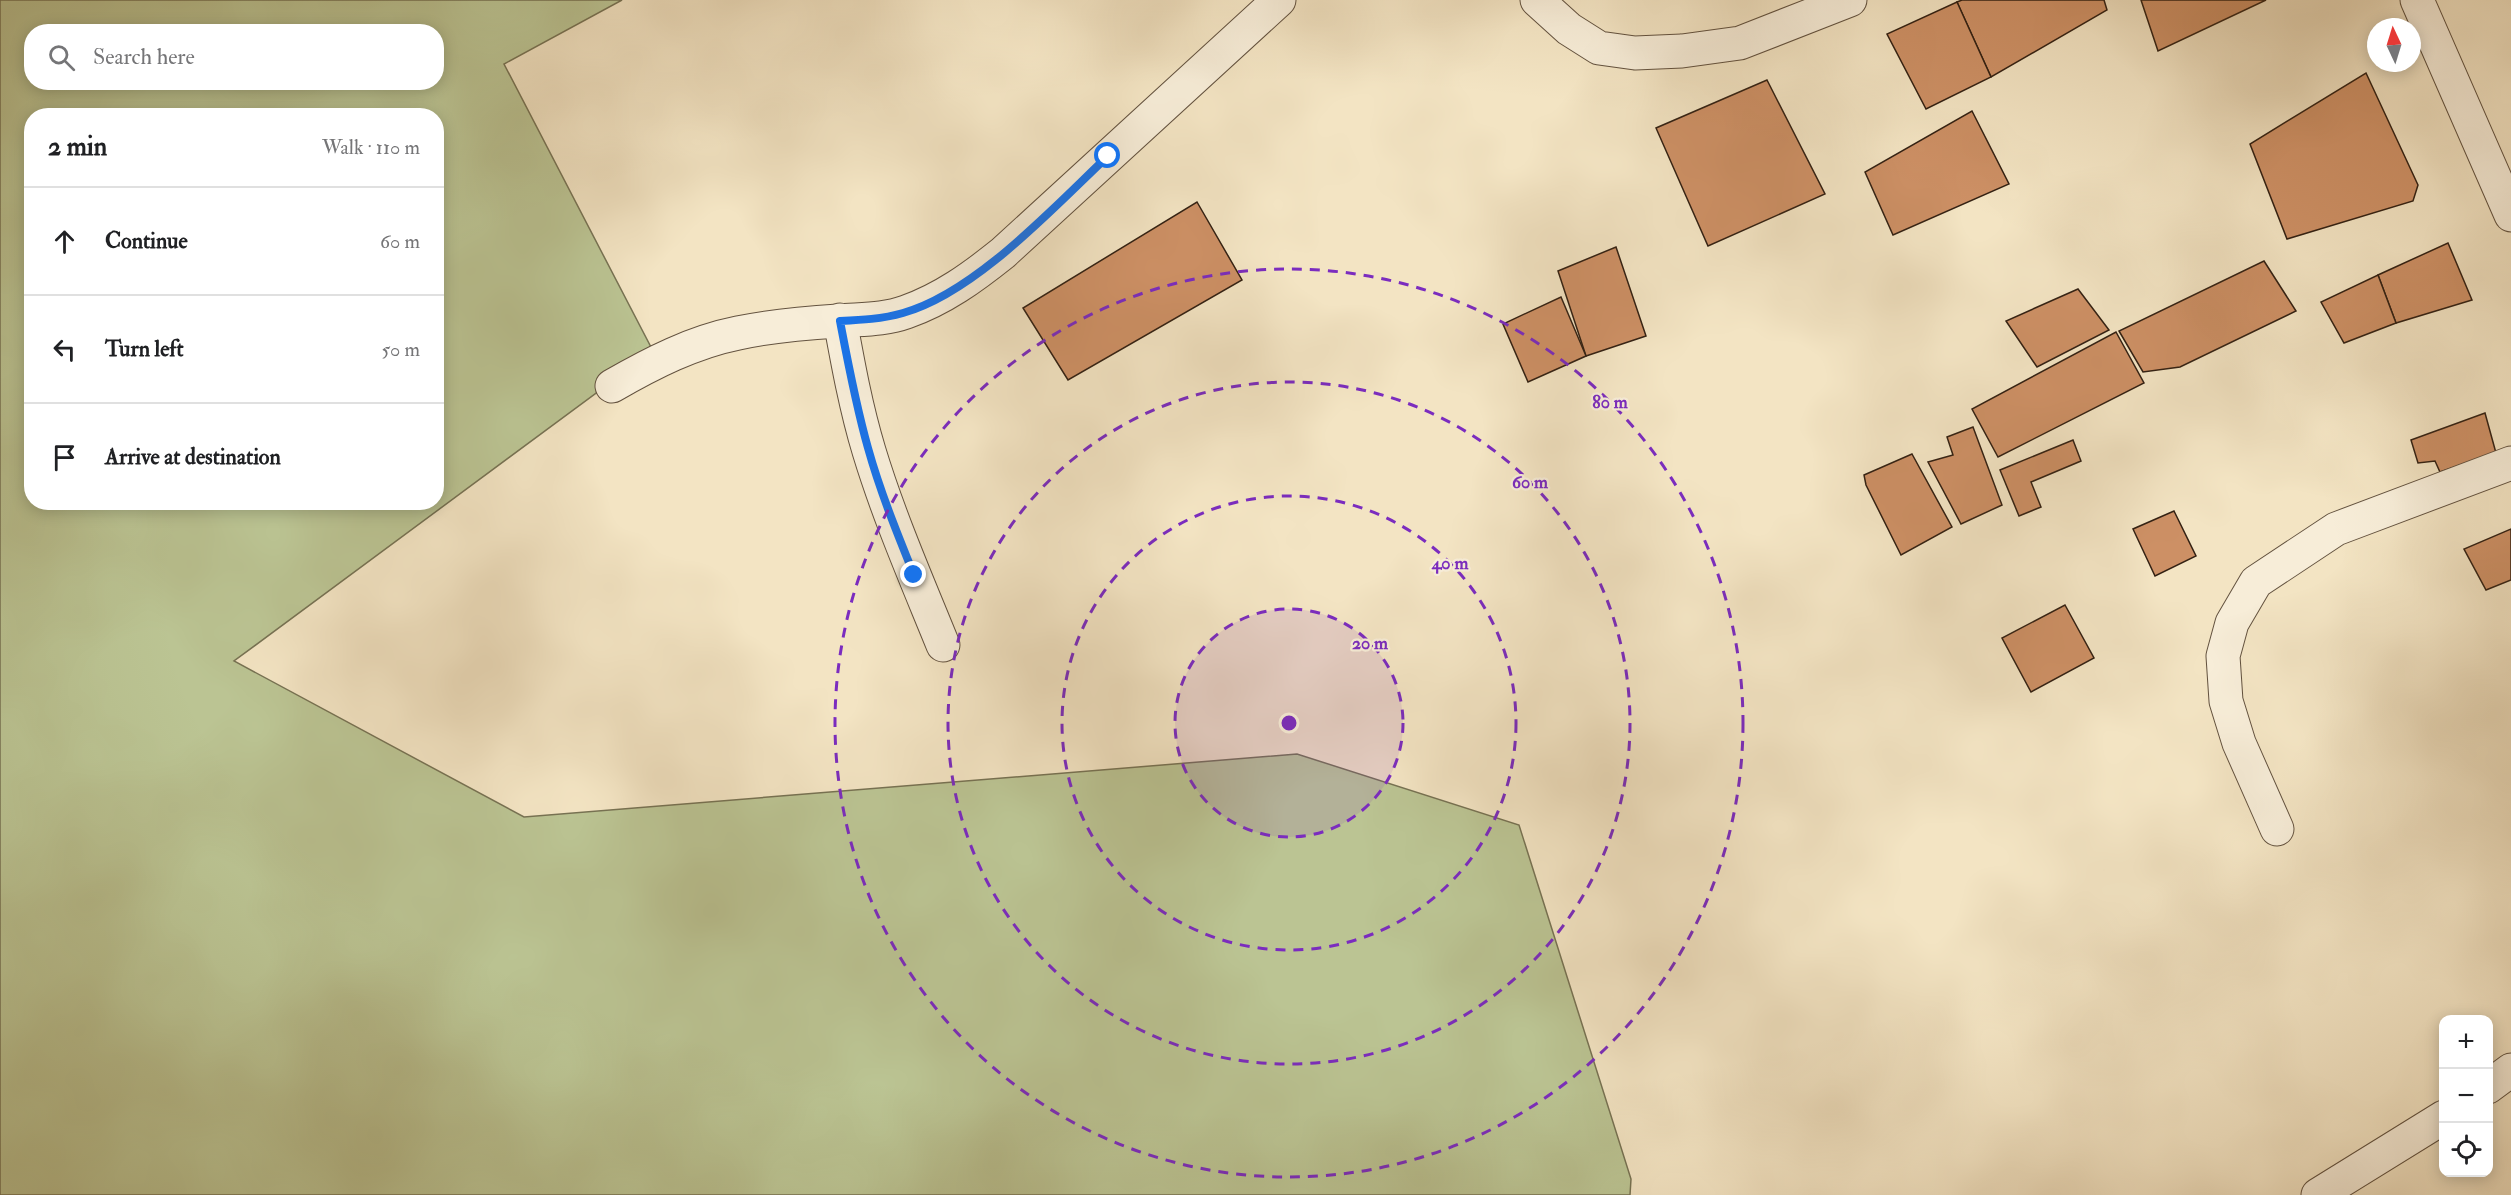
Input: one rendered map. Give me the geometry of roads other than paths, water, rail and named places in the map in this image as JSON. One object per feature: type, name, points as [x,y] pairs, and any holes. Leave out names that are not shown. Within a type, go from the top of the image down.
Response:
[{"type":"street","points":[[612,386],[652,363],[695,345],[726,336],[777,326],[870,320],[904,313],[939,298],[973,278],[1003,253],[1279,0]]},
{"type":"street","points":[[1537,0],[1569,29],[1599,48],[1635,53],[1682,51],[1740,43],[1850,0]]},
{"type":"street","points":[[2417,0],[2511,215]]},
{"type":"street","points":[[840,321],[852,387],[868,449],[889,513],[943,645]]},
{"type":"street","points":[[2277,829],[2239,743],[2226,701],[2223,656],[2232,623],[2256,582],[2336,529],[2511,463]]},
{"type":"street","points":[[2493,1084],[2511,1071]]},
{"type":"street","points":[[2318,1195],[2439,1120]]}]
